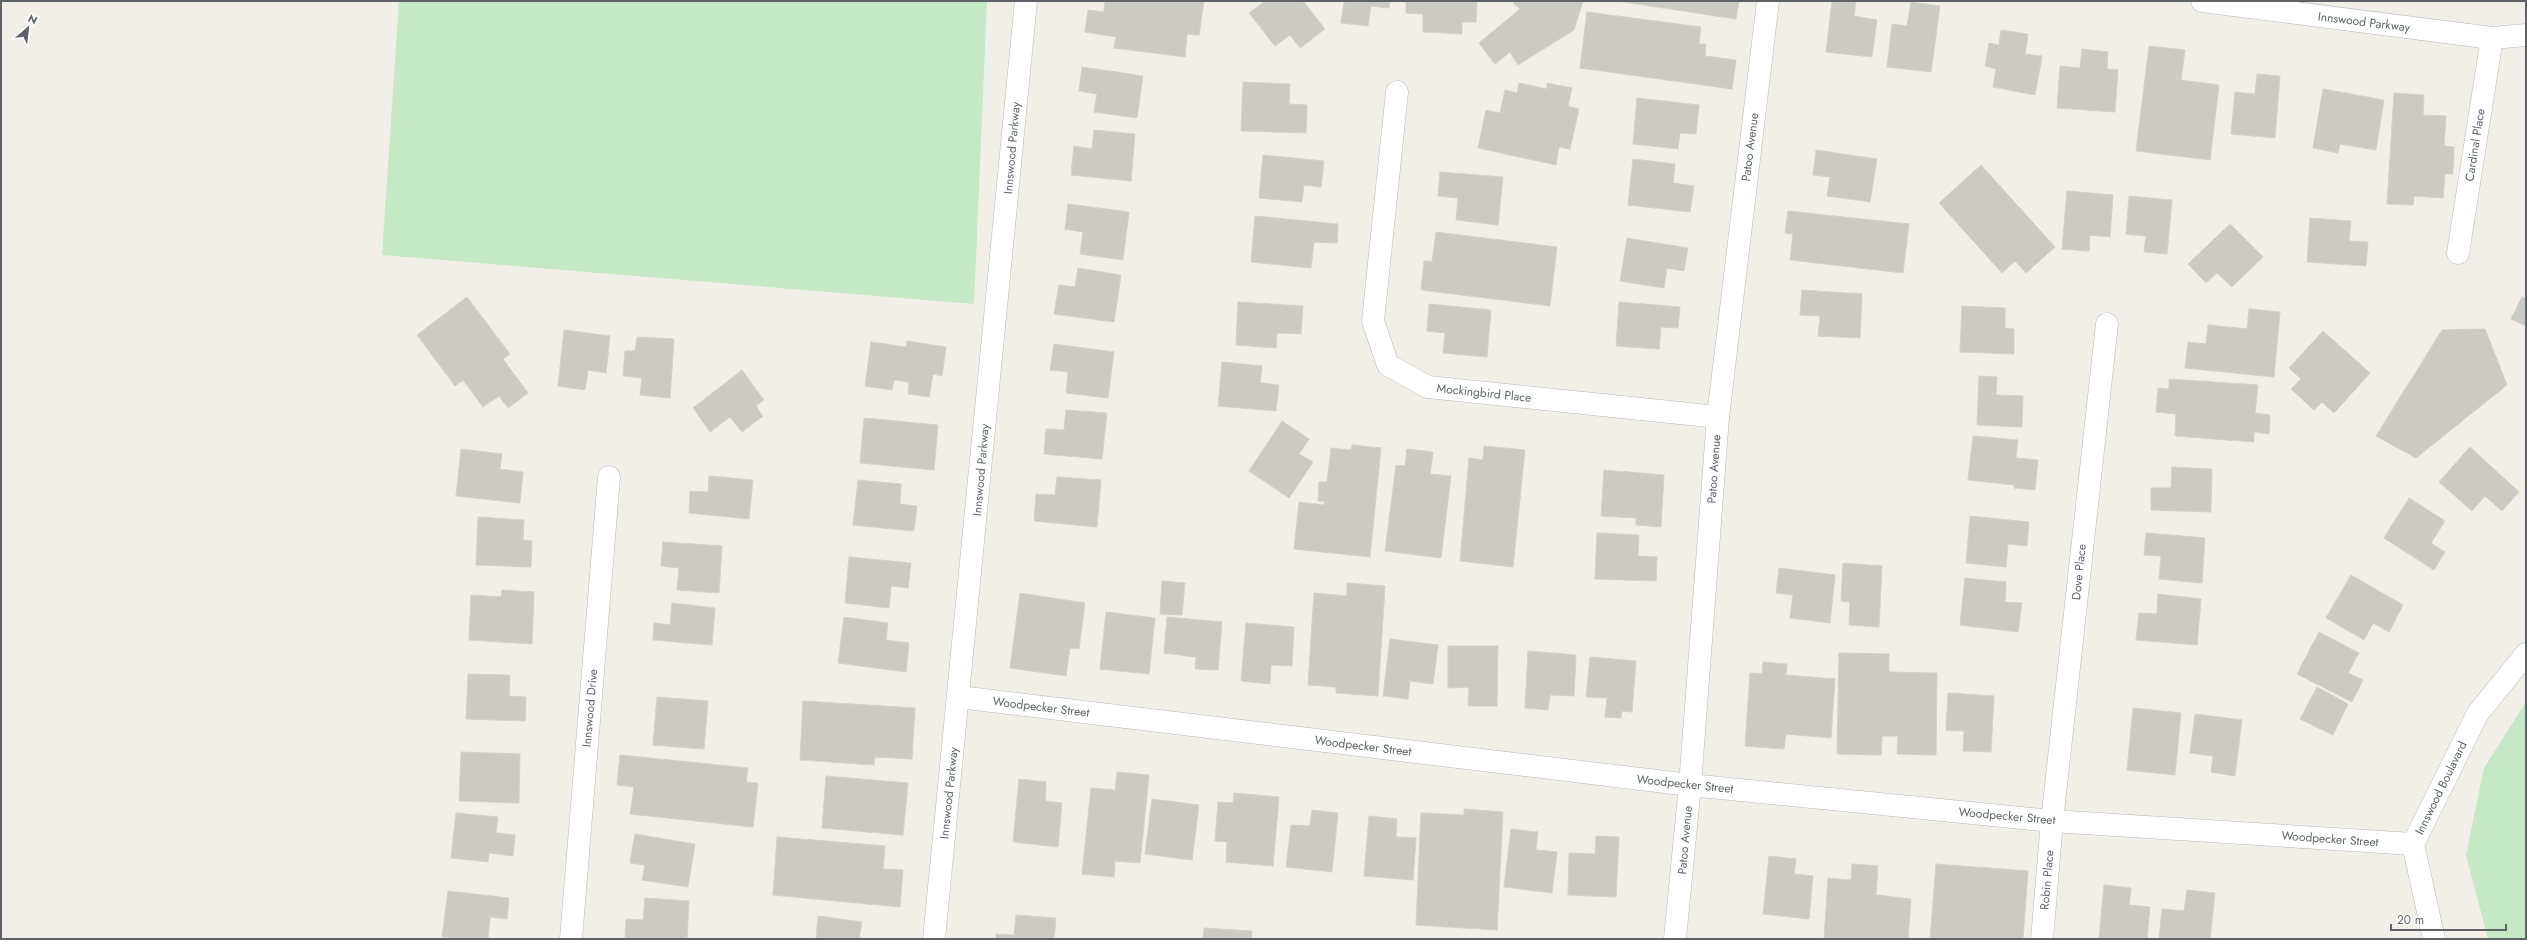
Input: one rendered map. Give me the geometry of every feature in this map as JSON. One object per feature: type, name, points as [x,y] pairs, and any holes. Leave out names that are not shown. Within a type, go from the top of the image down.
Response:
[{"type":"street","name":"Innswood Parkway","points":[[934,939],[959,697],[1026,1]]},
{"type":"street","name":"Patoo Avenue","points":[[1675,939],[1690,785],[1718,417],[1768,1]]},
{"type":"street","name":"Innswood Parkway","points":[[2202,1],[2492,38],[2526,35]]},
{"type":"street","name":"Cardinal Place","points":[[2458,253],[2492,38]]},
{"type":"street","name":"Mockingbird Place","points":[[1397,92],[1373,321],[1388,365],[1428,387],[1718,417]]},
{"type":"street","name":"Dove Place","points":[[2052,821],[2107,324]]},
{"type":"street","name":"Innswood Drive","points":[[571,939],[609,477]]},
{"type":"street","name":"Innswood Boulavard","points":[[2434,939],[2413,844],[2478,712],[2526,654]]},
{"type":"street","name":"Woodpecker Street","points":[[959,697],[1690,785],[2052,821],[2413,844]]},
{"type":"street","name":"Robin Place","points":[[2042,939],[2052,821]]},
{"type":"green space","points":[[399,1],[987,1],[974,304],[382,255]]},
{"type":"green space","points":[[2526,702],[2526,939],[2488,939],[2466,855],[2484,768]]},
{"type":"building","points":[[1105,1],[1204,1],[1199,35],[1187,34],[1185,57],[1114,48],[1116,37],[1085,32],[1088,10],[1104,12]]},
{"type":"building","points":[[1265,1],[1303,1],[1325,29],[1300,48],[1290,35],[1275,46],[1249,13]]},
{"type":"building","points":[[1344,1],[1390,1],[1389,8],[1371,6],[1368,26],[1341,23]]},
{"type":"building","points":[[1406,1],[1477,1],[1476,22],[1462,22],[1462,34],[1423,32],[1423,14],[1406,13]]},
{"type":"building","points":[[1516,1],[1583,1],[1574,30],[1518,65],[1510,52],[1495,64],[1479,43],[1520,9],[1513,3]]},
{"type":"building","points":[[1617,1],[1739,1],[1736,19]]},
{"type":"building","points":[[1832,1],[1856,1],[1854,16],[1877,20],[1872,57],[1826,52]]},
{"type":"building","points":[[1911,2],[1940,6],[1931,72],[1887,67],[1892,24],[1907,26]]},
{"type":"building","points":[[1587,12],[1701,27],[1699,44],[1706,44],[1705,56],[1736,60],[1732,89],[1580,68]]},
{"type":"building","points":[[2001,30],[2028,34],[2025,54],[2042,56],[2035,95],[1993,87],[1996,69],[1985,66],[1989,43],[1999,45]]},
{"type":"building","points":[[2149,46],[2185,50],[2181,80],[2219,85],[2210,160],[2136,151]]},
{"type":"building","points":[[2082,49],[2108,52],[2107,69],[2118,70],[2115,112],[2057,108],[2060,66],[2080,68]]},
{"type":"building","points":[[1082,67],[1143,76],[1137,118],[1094,112],[1097,94],[1079,91]]},
{"type":"building","points":[[2257,74],[2280,76],[2275,138],[2231,134],[2235,92],[2255,94]]},
{"type":"building","points":[[1243,82],[1290,84],[1289,104],[1307,105],[1306,133],[1241,131]]},
{"type":"building","points":[[1519,83],[1547,89],[1547,83],[1572,88],[1568,106],[1579,109],[1570,149],[1559,147],[1556,165],[1478,148],[1486,110],[1500,113],[1505,90],[1517,93]]},
{"type":"building","points":[[2323,89],[2384,100],[2376,150],[2340,144],[2338,153],[2313,148]]},
{"type":"building","points":[[2394,93],[2424,95],[2423,115],[2446,116],[2444,146],[2454,147],[2453,174],[2445,174],[2443,198],[2414,196],[2413,205],[2387,204]]},
{"type":"building","points":[[1637,98],[1699,105],[1696,134],[1680,133],[1678,149],[1633,144]]},
{"type":"building","points":[[1094,130],[1135,134],[1131,181],[1071,175],[1074,146],[1092,149]]},
{"type":"building","points":[[1816,150],[1877,159],[1870,202],[1827,196],[1830,177],[1813,175]]},
{"type":"building","points":[[1263,155],[1324,161],[1321,187],[1304,185],[1302,202],[1259,198]]},
{"type":"building","points":[[1633,159],[1675,164],[1673,183],[1694,186],[1690,212],[1628,205]]},
{"type":"building","points":[[1981,165],[2055,247],[2026,273],[2015,261],[2002,273],[1939,203]]},
{"type":"building","points":[[1440,172],[1503,177],[1498,225],[1456,220],[1458,198],[1438,196]]},
{"type":"building","points":[[2067,191],[2113,195],[2110,237],[2090,235],[2089,251],[2062,249]]},
{"type":"building","points":[[2129,196],[2172,200],[2167,254],[2144,252],[2146,236],[2126,234]]},
{"type":"building","points":[[1068,204],[1129,212],[1123,260],[1080,254],[1083,232],[1065,229]]},
{"type":"building","points":[[1788,211],[1909,224],[1903,273],[1790,260],[1793,234],[1785,233]]},
{"type":"building","points":[[1255,216],[1338,224],[1337,243],[1314,242],[1311,268],[1251,262]]},
{"type":"building","points":[[2310,218],[2351,221],[2349,241],[2368,242],[2366,266],[2307,262]]},
{"type":"building","points":[[2230,224],[2263,257],[2232,287],[2217,273],[2206,283],[2188,264]]},
{"type":"building","points":[[1436,232],[1557,247],[1550,306],[1421,290],[1424,261],[1432,262]]},
{"type":"building","points":[[1627,238],[1688,248],[1684,271],[1667,268],[1664,288],[1620,281]]},
{"type":"building","points":[[1078,268],[1121,275],[1114,322],[1054,314],[1059,285],[1075,287]]},
{"type":"building","points":[[1802,290],[1862,294],[1860,338],[1818,336],[1820,316],[1800,315]]},
{"type":"building","points":[[467,297],[510,354],[503,359],[528,393],[508,408],[499,396],[483,407],[463,380],[455,386],[417,335]]},
{"type":"building","points":[[2522,297],[2526,299],[2526,326],[2511,319]]},
{"type":"building","points":[[1238,302],[1303,306],[1301,334],[1277,333],[1276,348],[1236,345]]},
{"type":"building","points":[[1619,302],[1680,307],[1678,328],[1661,327],[1659,349],[1616,346]]},
{"type":"building","points":[[1429,304],[1491,310],[1487,357],[1443,353],[1445,333],[1427,331]]},
{"type":"building","points":[[1962,306],[2005,308],[2005,328],[2014,329],[2014,354],[1960,352]]},
{"type":"building","points":[[2249,309],[2280,312],[2274,377],[2185,368],[2188,342],[2206,344],[2208,325],[2247,329]]},
{"type":"building","points":[[2485,329],[2507,385],[2416,458],[2376,436],[2442,330]]},
{"type":"building","points":[[564,330],[610,336],[606,373],[588,370],[585,390],[558,386]]},
{"type":"building","points":[[2323,331],[2370,373],[2334,413],[2322,402],[2314,410],[2291,389],[2301,379],[2289,368]]},
{"type":"building","points":[[637,337],[674,339],[670,398],[640,395],[642,378],[623,376],[625,351],[635,351]]},
{"type":"building","points":[[907,341],[946,347],[942,376],[933,374],[929,397],[908,394],[909,382],[894,380],[892,390],[865,386],[871,342],[906,347]]},
{"type":"building","points":[[1054,344],[1114,352],[1108,398],[1066,393],[1068,372],[1050,370]]},
{"type":"building","points":[[1222,362],[1262,366],[1260,383],[1279,385],[1276,411],[1218,406]]},
{"type":"building","points":[[742,370],[764,400],[756,406],[763,416],[742,432],[730,417],[710,432],[693,408]]},
{"type":"building","points":[[1979,376],[1997,377],[1996,395],[2023,396],[2022,427],[1977,425]]},
{"type":"building","points":[[2169,379],[2258,385],[2255,413],[2270,415],[2269,434],[2254,432],[2254,442],[2175,436],[2176,414],[2156,412],[2158,388],[2169,389]]},
{"type":"building","points":[[1066,410],[1107,413],[1102,459],[1044,454],[1046,429],[1064,430]]},
{"type":"building","points":[[864,418],[938,425],[934,470],[860,463]]},
{"type":"building","points":[[1282,421],[1309,439],[1299,454],[1313,462],[1289,498],[1249,471]]},
{"type":"building","points":[[1973,436],[2018,440],[2016,458],[2038,460],[2035,490],[2014,488],[2014,485],[1968,480]]},
{"type":"building","points":[[1352,445],[1381,448],[1370,557],[1294,549],[1299,502],[1324,505],[1324,501],[1318,501],[1319,482],[1327,482],[1331,448],[1351,450]]},
{"type":"building","points":[[1484,446],[1525,450],[1513,567],[1460,561],[1469,458],[1483,460]]},
{"type":"building","points":[[2470,447],[2519,492],[2502,511],[2485,496],[2472,511],[2439,482]]},
{"type":"building","points":[[461,449],[502,454],[500,469],[523,472],[520,503],[456,496]]},
{"type":"building","points":[[1407,449],[1433,452],[1430,474],[1451,476],[1441,558],[1385,551],[1396,465],[1405,466]]},
{"type":"building","points":[[2172,467],[2212,469],[2211,512],[2151,510],[2151,488],[2171,488]]},
{"type":"building","points":[[1604,470],[1664,475],[1661,527],[1636,525],[1636,518],[1601,516]]},
{"type":"building","points":[[709,476],[753,480],[749,519],[689,513],[690,491],[708,492]]},
{"type":"building","points":[[1057,477],[1101,480],[1097,527],[1034,521],[1036,494],[1055,495]]},
{"type":"building","points":[[858,480],[901,484],[900,504],[917,506],[914,531],[853,525]]},
{"type":"building","points":[[2409,498],[2445,521],[2431,543],[2445,552],[2434,570],[2384,538]]},
{"type":"building","points":[[1970,516],[2029,522],[2027,546],[2008,544],[2006,567],[1966,563]]},
{"type":"building","points":[[478,517],[524,520],[523,540],[532,541],[531,567],[476,565]]},
{"type":"building","points":[[1597,533],[1639,535],[1638,556],[1657,557],[1656,581],[1595,579]]},
{"type":"building","points":[[2146,533],[2205,538],[2202,583],[2159,579],[2161,556],[2144,555]]},
{"type":"building","points":[[663,542],[722,546],[719,593],[677,590],[679,568],[661,566]]},
{"type":"building","points":[[849,557],[911,563],[908,588],[891,586],[889,608],[845,603]]},
{"type":"building","points":[[1843,563],[1882,566],[1879,627],[1849,625],[1850,602],[1841,601]]},
{"type":"building","points":[[1779,568],[1835,575],[1830,623],[1790,618],[1793,595],[1776,593]]},
{"type":"building","points":[[2351,575],[2403,605],[2389,632],[2373,623],[2364,640],[2326,618]]},
{"type":"building","points":[[1965,578],[2006,582],[2005,602],[2022,603],[2018,632],[1960,625]]},
{"type":"building","points":[[1162,581],[1185,583],[1182,615],[1160,614]]},
{"type":"building","points":[[1347,583],[1385,586],[1378,696],[1336,693],[1336,687],[1308,685],[1314,593],[1347,596]]},
{"type":"building","points":[[502,590],[534,592],[532,644],[469,640],[471,595],[501,597]]},
{"type":"building","points":[[1020,593],[1085,603],[1079,649],[1070,648],[1066,676],[1010,668]]},
{"type":"building","points":[[2158,594],[2201,599],[2197,645],[2136,640],[2139,613],[2157,614]]},
{"type":"building","points":[[672,603],[715,608],[712,645],[653,640],[654,623],[670,625]]},
{"type":"building","points":[[1106,612],[1155,618],[1149,674],[1100,669]]},
{"type":"building","points":[[844,617],[888,623],[886,640],[909,643],[906,672],[838,663]]},
{"type":"building","points":[[1167,617],[1222,622],[1218,670],[1195,669],[1196,657],[1164,653]]},
{"type":"building","points":[[1246,623],[1294,627],[1292,666],[1271,665],[1270,684],[1241,681]]},
{"type":"building","points":[[2319,632],[2359,653],[2348,673],[2363,680],[2352,702],[2297,674]]},
{"type":"building","points":[[1390,639],[1438,645],[1433,684],[1410,681],[1408,699],[1383,696]]},
{"type":"building","points":[[1448,646],[1498,646],[1497,706],[1468,706],[1469,687],[1448,688]]},
{"type":"building","points":[[1528,651],[1576,655],[1574,696],[1550,695],[1548,710],[1525,708]]},
{"type":"building","points":[[1839,653],[1889,654],[1889,672],[1937,673],[1936,755],[1897,754],[1898,736],[1882,736],[1881,755],[1837,754]]},
{"type":"building","points":[[1590,657],[1636,661],[1632,712],[1622,711],[1621,718],[1605,717],[1607,698],[1586,697]]},
{"type":"building","points":[[1763,662],[1787,664],[1786,675],[1835,679],[1831,738],[1786,734],[1784,749],[1745,746],[1750,673],[1762,674]]},
{"type":"building","points":[[468,674],[510,675],[509,696],[526,697],[525,721],[466,719]]},
{"type":"building","points":[[2317,687],[2348,704],[2333,735],[2300,719]]},
{"type":"building","points":[[1948,693],[1994,696],[1991,752],[1963,751],[1964,731],[1946,730]]},
{"type":"building","points":[[657,697],[708,701],[704,749],[653,745]]},
{"type":"building","points":[[803,701],[915,708],[912,759],[875,757],[874,765],[800,760]]},
{"type":"building","points":[[2133,708],[2181,713],[2175,775],[2127,770]]},
{"type":"building","points":[[2195,714],[2242,720],[2235,776],[2211,772],[2213,756],[2190,753]]},
{"type":"building","points":[[461,752],[520,754],[519,803],[459,801]]},
{"type":"building","points":[[620,755],[748,768],[746,782],[758,783],[753,827],[630,814],[634,787],[617,785]]},
{"type":"building","points":[[1117,772],[1149,775],[1140,863],[1115,861],[1114,877],[1082,874],[1091,788],[1115,790]]},
{"type":"building","points":[[826,776],[908,783],[903,835],[822,828]]},
{"type":"building","points":[[1019,779],[1046,782],[1045,801],[1062,803],[1058,847],[1013,842]]},
{"type":"building","points":[[1234,793],[1279,797],[1273,866],[1226,862],[1227,842],[1215,841],[1218,802],[1233,803]]},
{"type":"building","points":[[1152,799],[1199,805],[1192,860],[1145,854]]},
{"type":"building","points":[[1464,809],[1503,812],[1497,930],[1416,925],[1421,813],[1464,815]]},
{"type":"building","points":[[1312,810],[1338,813],[1332,872],[1286,867],[1291,825],[1310,826]]},
{"type":"building","points":[[456,813],[498,817],[496,833],[515,835],[513,856],[489,853],[488,862],[451,858]]},
{"type":"building","points":[[1369,816],[1397,819],[1396,837],[1416,838],[1413,880],[1364,876]]},
{"type":"building","points":[[1511,829],[1538,832],[1536,850],[1557,852],[1552,893],[1504,887]]},
{"type":"building","points":[[635,834],[695,844],[688,887],[642,880],[645,865],[630,863]]},
{"type":"building","points":[[1596,836],[1619,837],[1616,897],[1568,895],[1569,853],[1595,854]]},
{"type":"building","points":[[777,837],[885,846],[883,869],[903,870],[900,907],[773,895]]},
{"type":"building","points":[[1769,856],[1796,859],[1794,874],[1813,876],[1809,919],[1763,914]]},
{"type":"building","points":[[1852,864],[1878,866],[1876,895],[1911,899],[1908,939],[1824,939],[1828,878],[1851,880]]},
{"type":"building","points":[[1936,864],[2028,871],[2023,939],[1930,939]]},
{"type":"building","points":[[2104,885],[2131,888],[2129,905],[2150,907],[2147,939],[2099,939]]},
{"type":"building","points":[[2187,890],[2215,893],[2210,939],[2159,939],[2162,909],[2184,911]]},
{"type":"building","points":[[448,891],[509,898],[507,919],[490,917],[488,939],[442,937]]},
{"type":"building","points":[[645,898],[689,901],[687,939],[625,939],[626,919],[643,920]]},
{"type":"building","points":[[1016,915],[1056,918],[1054,939],[996,939],[996,934],[1014,935]]},
{"type":"building","points":[[818,916],[862,922],[859,938],[866,939],[816,939]]},
{"type":"building","points":[[1204,928],[1252,931],[1251,939],[1203,939]]}]
